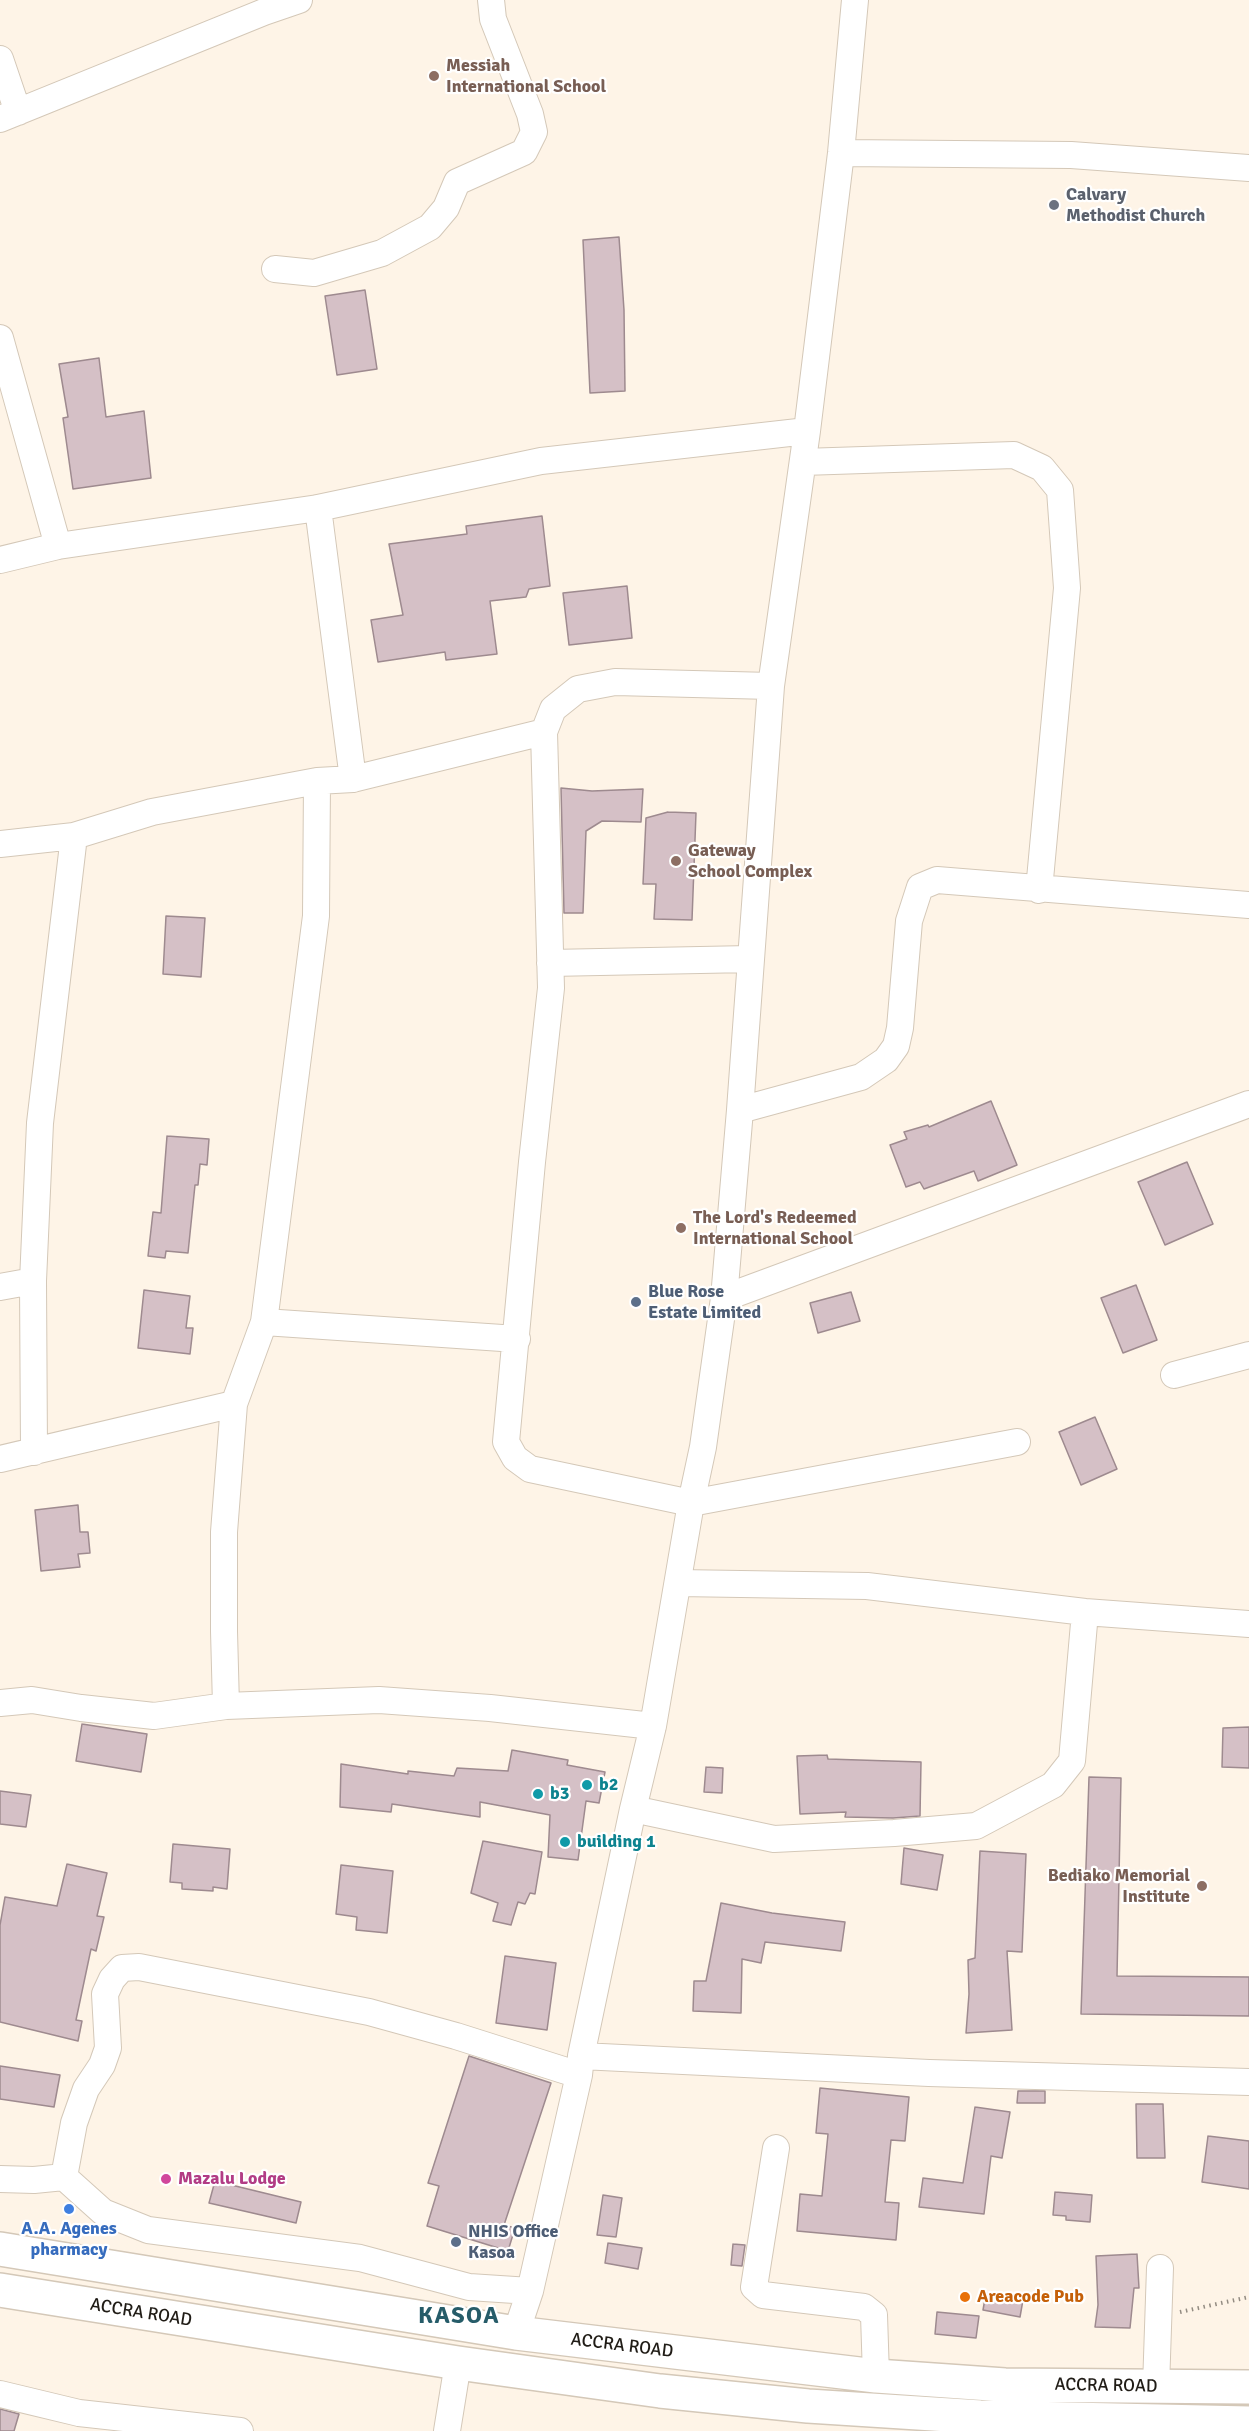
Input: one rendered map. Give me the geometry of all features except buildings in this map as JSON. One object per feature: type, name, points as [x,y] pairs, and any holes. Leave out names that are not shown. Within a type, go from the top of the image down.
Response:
[{"type":"highway","name":"ACCRA ROAD","points":[[0,2249],[516,2333],[876,2376],[1005,2385],[1249,2387]]},
{"type":"highway","name":"ACCRA ROAD","points":[[0,2290],[458,2363],[660,2391],[808,2406],[980,2417],[1234,2426]]},
{"type":"street","points":[[0,59],[9,116],[263,6],[299,0]]},
{"type":"street","points":[[275,269],[314,273],[382,253],[430,227],[446,208],[456,182],[524,152],[534,132],[530,114],[493,19],[491,0]]},
{"type":"street","points":[[516,2333],[530,2291],[633,1809],[653,1726],[702,1447],[724,1298],[771,686],[803,462],[841,153],[855,0]]},
{"type":"street","points":[[841,153],[1071,156],[1249,168]]},
{"type":"street","points":[[0,338],[58,546]]},
{"type":"street","points":[[0,560],[58,546],[318,508],[541,461],[807,430]]},
{"type":"street","points":[[803,462],[1014,455],[1042,468],[1060,490],[1067,588],[1039,890]]},
{"type":"street","points":[[318,508],[353,779]]},
{"type":"street","points":[[771,686],[615,682],[578,689],[553,709],[544,732],[551,988],[506,1442],[515,1458],[530,1469],[691,1503],[1017,1442]]},
{"type":"street","points":[[0,844],[74,836],[152,812],[317,782],[353,779],[544,732]]},
{"type":"street","points":[[226,1706],[224,1532],[234,1404],[264,1322],[316,916],[317,782]]},
{"type":"street","points":[[34,1452],[33,1281],[40,1123],[74,836]]},
{"type":"street","points":[[740,1110],[861,1077],[886,1060],[896,1046],[900,1028],[909,921],[920,887],[937,880],[1039,890],[1249,905]]},
{"type":"street","points":[[550,963],[750,959]]},
{"type":"street","points":[[724,1298],[1249,1104]]},
{"type":"street","points":[[0,1287],[33,1281]]},
{"type":"street","points":[[264,1322],[517,1339]]},
{"type":"street","points":[[1174,1375],[1249,1355]]},
{"type":"street","points":[[0,1459],[234,1404]]},
{"type":"street","points":[[678,1583],[867,1586],[1085,1612],[1249,1624]]},
{"type":"street","points":[[633,1809],[774,1839],[976,1826],[1053,1785],[1072,1761],[1085,1612]]},
{"type":"street","points":[[0,1703],[32,1700],[154,1716],[226,1706],[379,1700],[490,1708],[653,1726]]},
{"type":"street","points":[[64,2177],[77,2114],[86,2088],[102,2065],[108,2048],[105,1994],[112,1979],[122,1968],[139,1967],[369,2012],[452,2035],[580,2065],[1249,2082]]},
{"type":"street","points":[[776,2148],[754,2287],[763,2295],[864,2307],[874,2315],[876,2376]]},
{"type":"street","points":[[0,2179],[34,2180],[64,2177],[103,2212],[148,2230],[360,2258],[469,2287],[530,2291]]},
{"type":"street","points":[[1156,2387],[1160,2268]]},
{"type":"street","points":[[447,2431],[458,2363]]},
{"type":"street","points":[[0,2394],[79,2413],[240,2431]]},
{"type":"path","points":[[1158,2317],[1249,2297]]},
{"type":"place","name":"Messiah International School","points":[[434,76]]},
{"type":"place","name":"Calvary Methodist Church","points":[[1054,205]]},
{"type":"place","name":"Gateway School Complex","points":[[676,861]]},
{"type":"place","name":"The Lord's Redeemed International School","points":[[681,1228]]},
{"type":"place","name":"Blue Rose Estate Limited","points":[[636,1302]]},
{"type":"place","name":"b2","points":[[587,1785]]},
{"type":"place","name":"b3","points":[[538,1794]]},
{"type":"place","name":"building 1","points":[[565,1842]]},
{"type":"place","name":"Bediako Memorial Institute","points":[[1202,1886]]},
{"type":"place","name":"Mazalu Lodge","points":[[166,2179]]},
{"type":"place","name":"A.A. Agenes pharmacy","points":[[69,2209]]},
{"type":"place","name":"NHIS Office Kasoa","points":[[456,2242]]},
{"type":"place","name":"Areacode Pub","points":[[965,2297]]},
{"type":"district","name":"KASOA","points":[[459,2317]]}]
